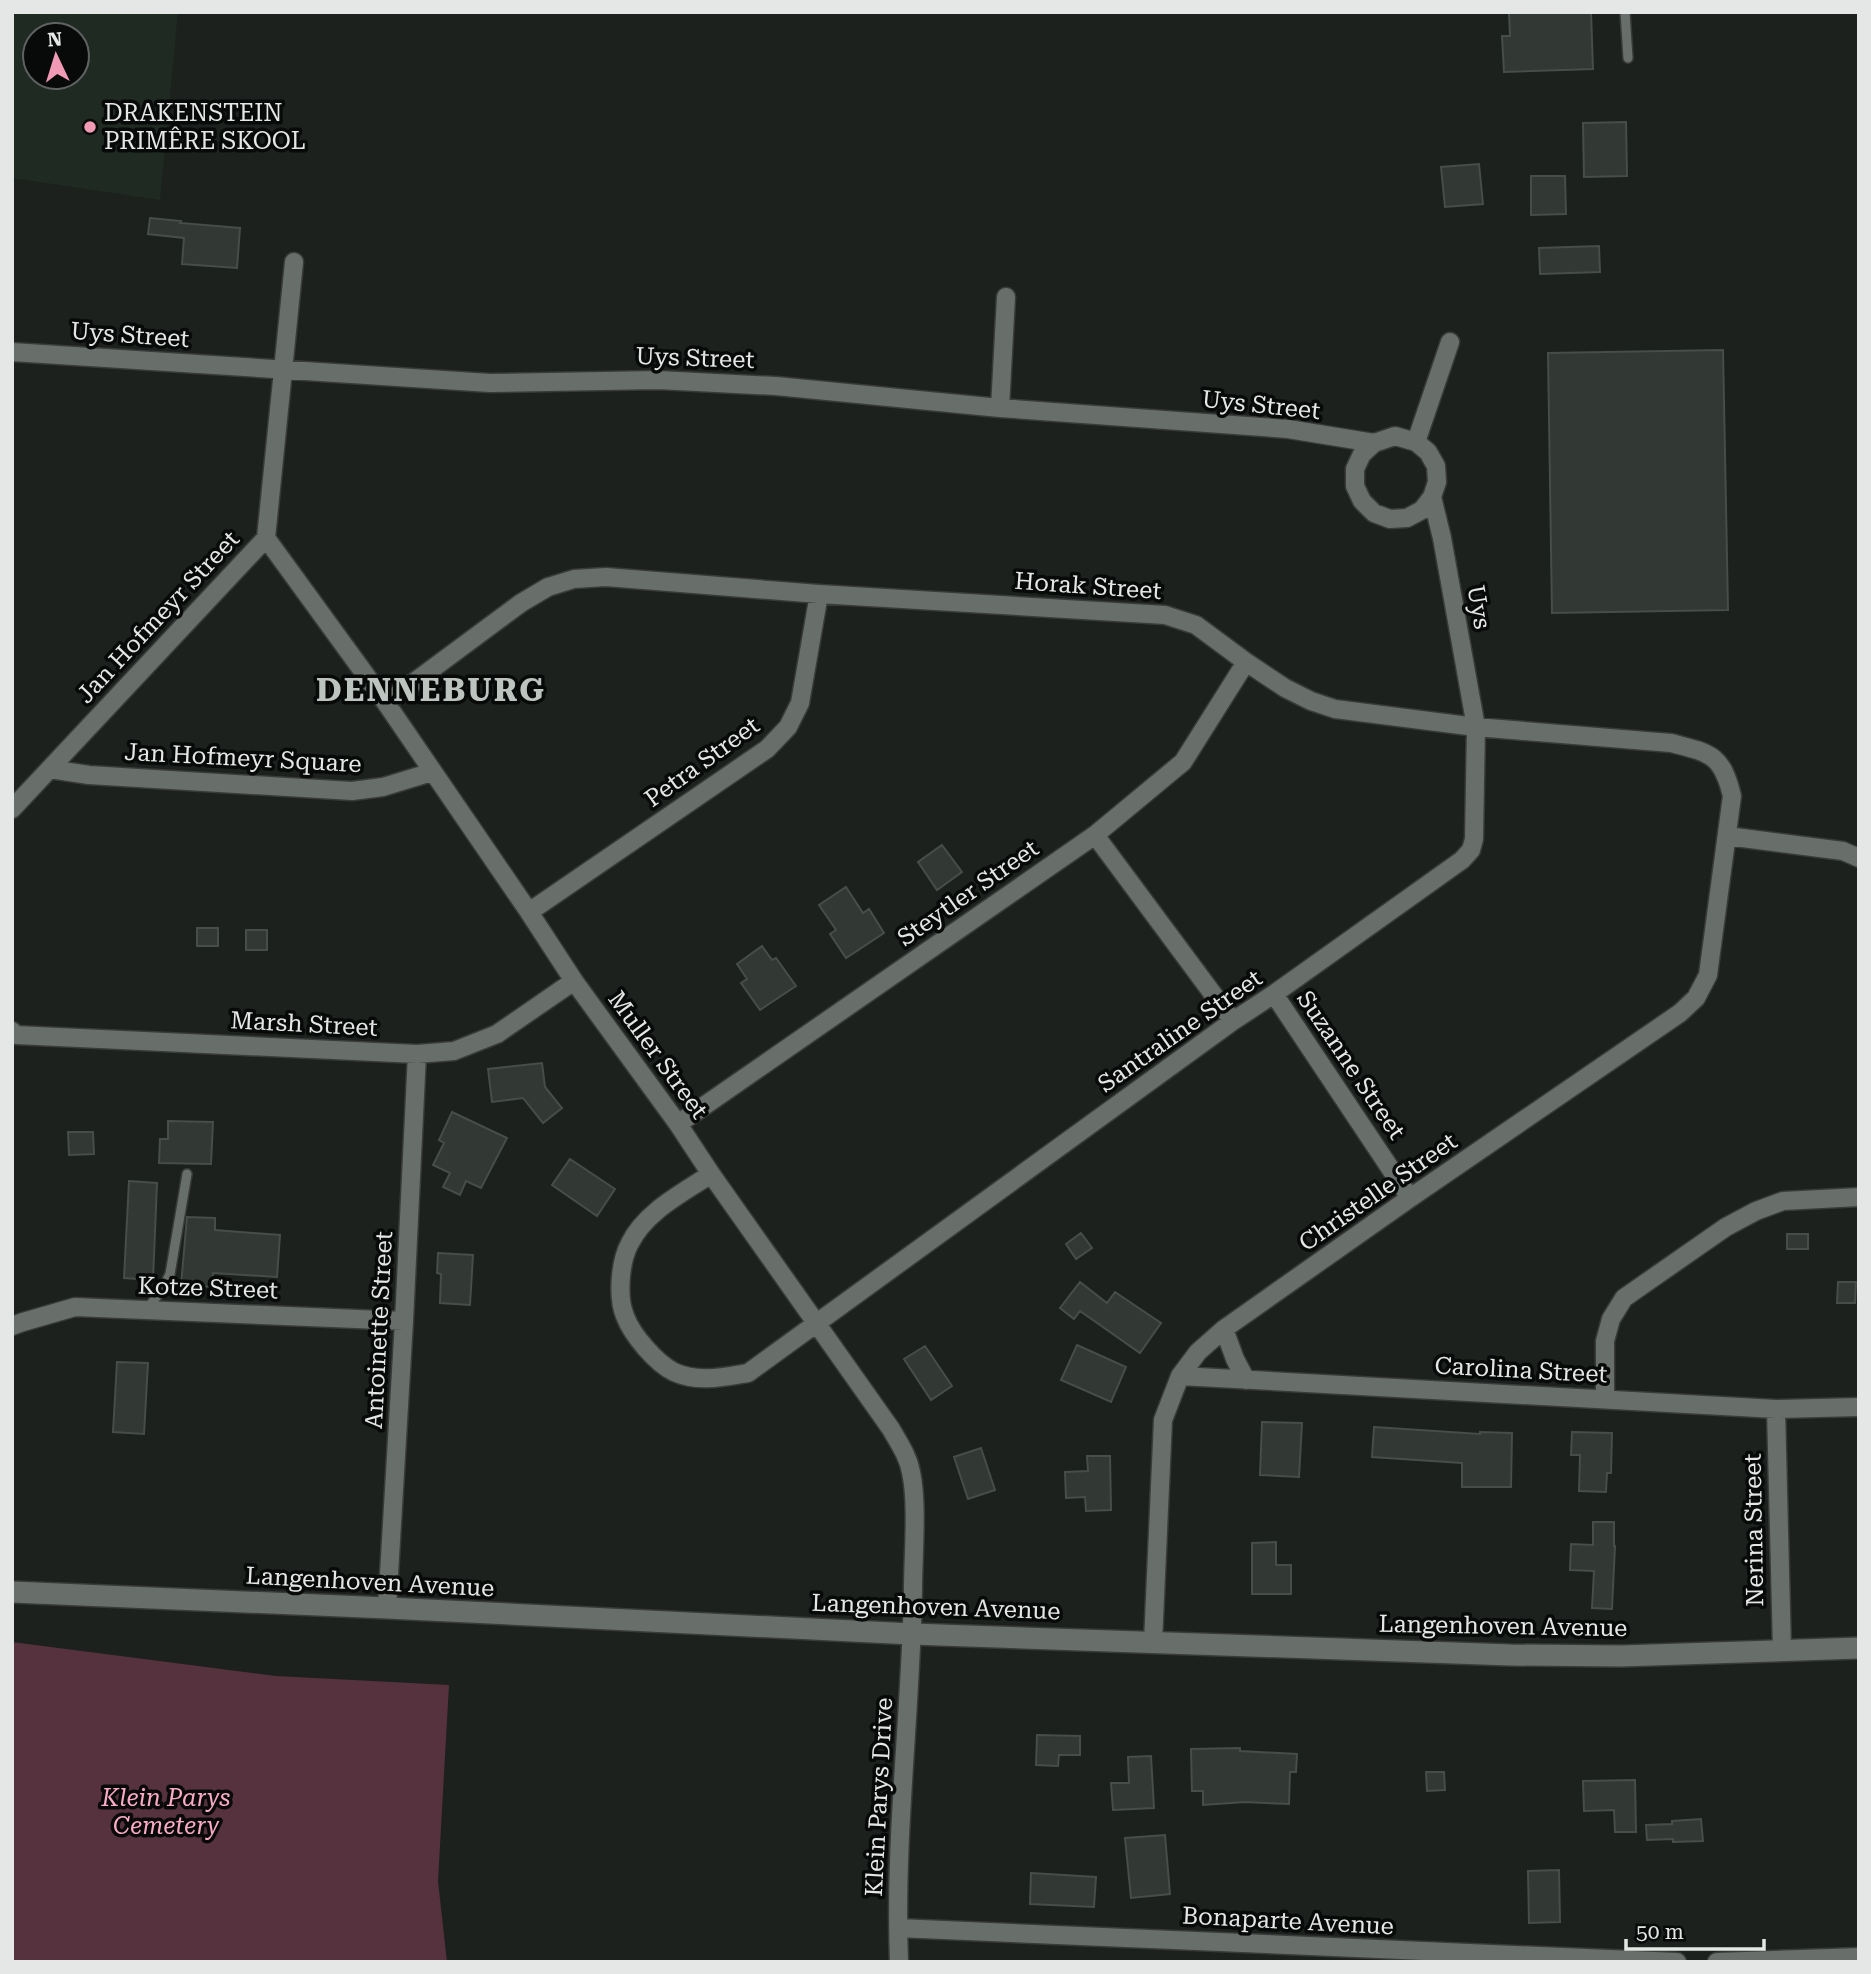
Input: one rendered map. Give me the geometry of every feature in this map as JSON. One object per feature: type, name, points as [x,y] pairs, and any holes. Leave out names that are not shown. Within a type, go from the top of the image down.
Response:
[{"type":"street","name":"Jan Hofmeyr Street","points":[[12,810],[266,538],[294,262]]},
{"type":"street","points":[[1000,408],[1006,297]]},
{"type":"street","points":[[1416,442],[1450,342]]},
{"type":"street","name":"Uys Street","points":[[12,352],[490,383],[658,380],[776,386],[1000,408],[1288,429],[1374,443]]},
{"type":"street","points":[[1395,436],[1416,442],[1428,452],[1436,466],[1437,482],[1432,497],[1422,510],[1407,518],[1390,519],[1374,513],[1362,501],[1355,486],[1355,469],[1362,454],[1374,443],[1395,436]]},
{"type":"street","name":"Uys","points":[[1432,497],[1442,538],[1476,727]]},
{"type":"street","name":"Muller Street","points":[[266,538],[386,703],[574,981],[678,1124],[904,1450],[914,1495],[912,1634]]},
{"type":"street","name":"Horak Street","points":[[386,703],[521,603],[548,587],[574,579],[606,577],[819,594],[1165,615],[1196,625],[1285,688],[1335,709],[1476,727],[1671,743],[1702,751],[1715,758],[1727,775],[1732,796],[1727,836]]},
{"type":"street","name":"Petra Street","points":[[529,912],[767,749],[788,727],[800,703],[819,594]]},
{"type":"street","name":"Steytler Street","points":[[678,1124],[1095,835],[1183,762],[1246,662]]},
{"type":"street","name":"Santraline Street","points":[[817,1324],[1233,1021],[1274,995],[1462,860],[1471,850],[1475,839],[1476,727]]},
{"type":"street","name":"Jan Hofmeyr Square","points":[[50,769],[89,775],[352,791],[383,787],[432,772]]},
{"type":"street","points":[[1095,835],[1233,1021]]},
{"type":"street","points":[[1727,836],[1843,851],[1859,858]]},
{"type":"street","name":"Christelle Street","points":[[1153,1642],[1163,1420],[1180,1376],[1198,1352],[1224,1329],[1680,1013],[1696,998],[1708,975],[1727,836]]},
{"type":"street","name":"Marsh Street","points":[[14,1039],[417,1054],[454,1051],[497,1034],[574,981]]},
{"type":"street","name":"Suzanne Street","points":[[1274,995],[1410,1198]]},
{"type":"street","name":"Antoinette Street","points":[[387,1608],[417,1054]]},
{"type":"street","points":[[711,1174],[647,1219],[629,1243],[620,1278],[625,1316],[647,1351],[675,1372],[706,1380],[748,1373],[817,1324]]},
{"type":"street","points":[[1605,1399],[1605,1341],[1611,1319],[1624,1298],[1726,1227],[1756,1211],[1783,1201],[1859,1197]]},
{"type":"street","name":"Kotze Street","points":[[12,1326],[75,1307],[404,1321]]},
{"type":"street","points":[[1224,1329],[1246,1380]]},
{"type":"street","name":"Carolina Street","points":[[1180,1376],[1776,1409],[1859,1407]]},
{"type":"street","name":"Nerina Street","points":[[1776,1409],[1782,1650]]},
{"type":"street","name":"Langenhoven Avenue","points":[[12,1592],[912,1634],[1511,1655],[1593,1656],[1859,1648]]},
{"type":"street","name":"Klein Parys Drive","points":[[899,1962],[898,1866],[912,1634]]},
{"type":"street","name":"Bonaparte Avenue","points":[[898,1928],[1347,1955],[1677,1962]]},
{"type":"street","points":[[1717,1962],[1859,1957]]},
{"type":"lane","points":[[1625,12],[1629,58]]},
{"type":"lane","points":[[146,1310],[162,1290],[170,1274],[187,1174]]},
{"type":"shaded area","name":"DRAKENSTEIN PRIMÊRE SKOOL","points":[[12,12],[178,12],[160,200],[12,178]]},
{"type":"green space","name":"Klein Parys Cemetery","points":[[12,1642],[276,1676],[449,1685],[438,1881],[447,1962],[12,1962]]},
{"type":"building","points":[[1509,12],[1591,12],[1593,69],[1504,72],[1502,36],[1510,36]]},
{"type":"building","points":[[1626,122],[1627,176],[1584,177],[1583,123]]},
{"type":"building","points":[[1479,164],[1483,204],[1445,207],[1441,167]]},
{"type":"building","points":[[1531,176],[1565,176],[1566,214],[1531,215]]},
{"type":"building","points":[[150,218],[240,228],[237,268],[182,264],[184,238],[148,234]]},
{"type":"building","points":[[1599,246],[1600,272],[1540,274],[1539,248]]},
{"type":"building","points":[[1723,350],[1728,610],[1552,613],[1548,353]]},
{"type":"building","points":[[942,845],[962,872],[937,890],[918,862]]},
{"type":"building","points":[[846,887],[863,913],[869,909],[884,933],[846,958],[830,934],[836,930],[819,905]]},
{"type":"building","points":[[197,928],[218,928],[218,946],[197,946]]},
{"type":"building","points":[[246,930],[267,930],[267,950],[246,950]]},
{"type":"building","points":[[762,946],[772,960],[776,958],[796,986],[760,1010],[741,983],[747,979],[737,964]]},
{"type":"building","points":[[542,1063],[545,1087],[562,1108],[543,1123],[523,1098],[492,1102],[488,1069]]},
{"type":"building","points":[[452,1112],[507,1138],[481,1188],[466,1181],[460,1195],[443,1187],[450,1173],[433,1165],[444,1143],[439,1140]]},
{"type":"building","points":[[168,1121],[213,1122],[211,1164],[159,1163],[160,1139],[168,1139]]},
{"type":"building","points":[[68,1132],[93,1132],[94,1154],[69,1155]]},
{"type":"building","points":[[570,1159],[615,1189],[597,1216],[552,1185]]},
{"type":"building","points":[[129,1181],[157,1183],[153,1280],[124,1278]]},
{"type":"building","points":[[187,1217],[215,1218],[215,1230],[280,1235],[277,1277],[213,1273],[212,1287],[181,1285]]},
{"type":"building","points":[[1081,1233],[1092,1248],[1076,1259],[1066,1244]]},
{"type":"building","points":[[1787,1234],[1808,1234],[1808,1249],[1787,1249]]},
{"type":"building","points":[[438,1253],[473,1255],[470,1305],[440,1303],[441,1274],[437,1273]]},
{"type":"building","points":[[1080,1282],[1107,1303],[1115,1292],[1161,1323],[1140,1353],[1080,1311],[1074,1319],[1060,1308]]},
{"type":"building","points":[[1838,1282],[1856,1282],[1855,1303],[1837,1303]]},
{"type":"building","points":[[1077,1345],[1126,1367],[1111,1402],[1061,1380]]},
{"type":"building","points":[[925,1346],[952,1386],[931,1400],[904,1359]]},
{"type":"building","points":[[117,1362],[148,1363],[144,1434],[113,1432]]},
{"type":"building","points":[[1262,1422],[1302,1423],[1299,1477],[1260,1475]]},
{"type":"building","points":[[1374,1427],[1480,1434],[1512,1433],[1511,1487],[1462,1487],[1462,1463],[1372,1457]]},
{"type":"building","points":[[1572,1432],[1612,1433],[1611,1473],[1607,1473],[1606,1492],[1579,1491],[1580,1455],[1571,1455]]},
{"type":"building","points":[[981,1448],[995,1490],[968,1499],[954,1457]]},
{"type":"building","points":[[1087,1456],[1110,1456],[1111,1510],[1086,1511],[1085,1497],[1066,1498],[1065,1472],[1088,1471]]},
{"type":"building","points":[[1593,1522],[1614,1522],[1612,1609],[1592,1608],[1594,1571],[1570,1570],[1571,1544],[1593,1545]]},
{"type":"building","points":[[1276,1542],[1276,1565],[1291,1565],[1291,1594],[1252,1594],[1252,1543]]},
{"type":"building","points":[[1037,1735],[1080,1736],[1080,1755],[1059,1755],[1058,1766],[1036,1765]]},
{"type":"building","points":[[1240,1748],[1240,1751],[1297,1754],[1296,1772],[1290,1772],[1289,1804],[1245,1802],[1203,1805],[1203,1791],[1192,1791],[1191,1749]]},
{"type":"building","points":[[1151,1756],[1154,1808],[1113,1810],[1111,1783],[1129,1783],[1128,1757]]},
{"type":"building","points":[[1426,1772],[1444,1772],[1445,1790],[1427,1791]]},
{"type":"building","points":[[1635,1780],[1636,1832],[1615,1832],[1614,1810],[1584,1811],[1583,1781]]},
{"type":"building","points":[[1701,1819],[1703,1841],[1647,1840],[1646,1825]]},
{"type":"building","points":[[1165,1835],[1170,1894],[1131,1898],[1125,1838]]},
{"type":"building","points":[[1559,1870],[1560,1922],[1529,1923],[1528,1871]]},
{"type":"building","points":[[1031,1873],[1096,1877],[1094,1907],[1030,1904]]},
{"type":"place","name":"DRAKENSTEIN PRIMÊRE SKOOL","points":[[90,127]]},
{"type":"district","name":"DENNEBURG","points":[[431,690]]}]
